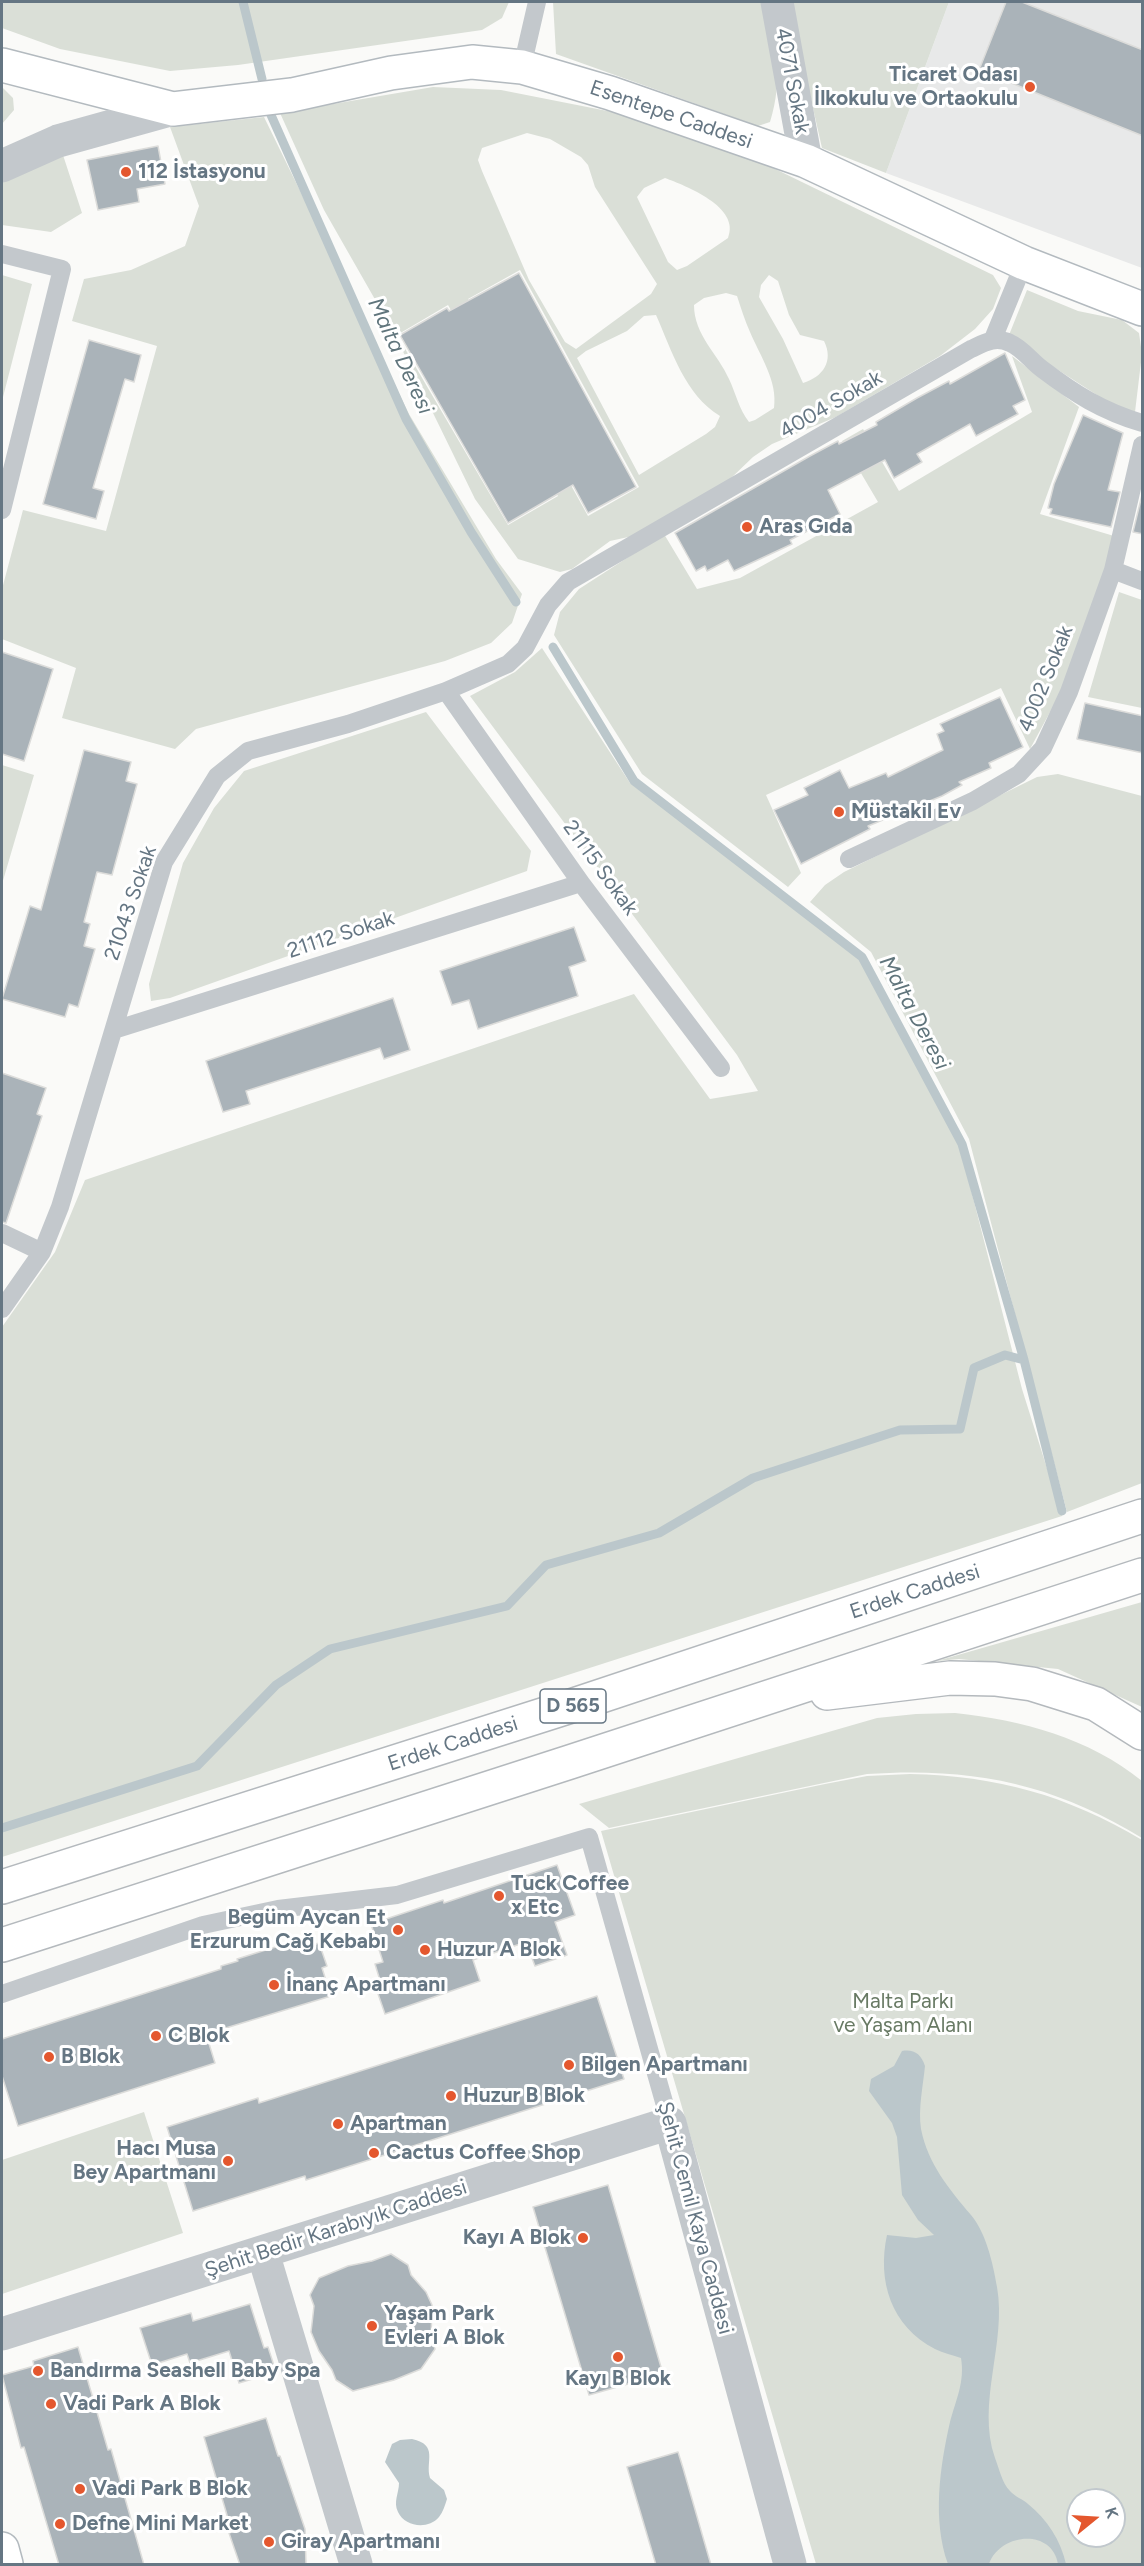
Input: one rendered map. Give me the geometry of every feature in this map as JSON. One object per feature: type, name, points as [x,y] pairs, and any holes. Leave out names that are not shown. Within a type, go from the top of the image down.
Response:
[{"type":"main road","name":"Esentepe Caddesi","points":[[2,65],[173,109],[292,95],[391,74],[472,62],[522,66],[609,93],[807,161],[1024,262],[1143,309]]},
{"type":"main road","name":"Erdek Caddesi","points":[[2,1887],[574,1705],[1143,1516]]},
{"type":"main road","name":"D 565","points":[[2,1945],[1143,1575]]},
{"type":"main road","name":"D 565","points":[[765,1699],[950,1678],[995,1679],[1032,1684],[1096,1704],[1143,1732]]},
{"type":"main road","points":[[2,2549],[6,2565]]},
{"type":"street","name":"4071 Sokak","points":[[777,2],[807,161]]},
{"type":"street","name":"Esentepe Caddesi","points":[[2,166],[58,141],[173,109]]},
{"type":"street","name":"Şehit Bedir Karabıyık Caddesi","points":[[2,2334],[670,2123]]},
{"type":"street","name":"Şehit Cemil Kaya Caddesi","points":[[670,2123],[790,2565]]},
{"type":"street","points":[[263,2253],[356,2565]]},
{"type":"lane","points":[[522,66],[537,2]]},
{"type":"lane","points":[[2,254],[62,269],[2,510]]},
{"type":"lane","points":[[1024,262],[993,339],[1009,343],[1021,350],[1033,363],[1078,396],[1111,413],[1143,423]]},
{"type":"lane","name":"4004 Sokak","points":[[548,605],[568,582],[971,349],[993,339]]},
{"type":"lane","name":"4002 Sokak","points":[[849,859],[973,801],[1019,774],[1043,748],[1069,692],[1113,570],[1143,445]]},
{"type":"lane","points":[[1113,570],[1143,580]]},
{"type":"lane","name":"21043 Sokak","points":[[2,1309],[42,1252],[60,1207],[164,862],[217,776],[248,751],[348,724],[446,691],[508,664],[525,648],[548,605]]},
{"type":"lane","name":"21115 Sokak","points":[[446,691],[581,883],[721,1068]]},
{"type":"lane","name":"21112 Sokak","points":[[114,1030],[581,883]]},
{"type":"lane","points":[[2,1233],[42,1252]]},
{"type":"lane","name":"Şehit Cemil Kaya Caddesi","points":[[2,1994],[203,1925],[278,1909],[397,1895],[589,1837],[670,2123]]},
{"type":"shaded area","name":"Ticaret Odası İlkokulu ve Ortaokulu","points":[[949,2],[1142,2],[1142,268],[886,173]]},
{"type":"shaded area","points":[[902,2051],[919,2055],[925,2066],[920,2114],[924,2142],[940,2175],[981,2230],[993,2268],[999,2308],[989,2416],[990,2437],[995,2458],[1007,2488],[1035,2510],[1052,2531],[1061,2547],[1066,2564],[1058,2564],[1054,2552],[1046,2544],[1025,2539],[1004,2546],[989,2564],[948,2564],[940,2529],[939,2493],[946,2439],[961,2383],[961,2358],[935,2349],[908,2328],[891,2301],[884,2269],[887,2235],[916,2238],[934,2235],[918,2220],[902,2195],[897,2137],[892,2123],[869,2091],[871,2079],[894,2066]]},
{"type":"shaded area","points":[[412,2439],[426,2445],[429,2454],[430,2478],[444,2490],[447,2499],[439,2517],[423,2525],[411,2524],[401,2517],[396,2501],[399,2483],[385,2462],[392,2444],[400,2440]]},
{"type":"green space","points":[[2,2],[509,2],[502,18],[482,30],[238,65],[170,71],[60,49],[2,28]]},
{"type":"green space","points":[[553,2],[766,2],[777,62],[777,90],[770,122],[758,126],[556,54]]},
{"type":"green space","points":[[789,2],[949,2],[886,173],[822,148]]},
{"type":"green space","points":[[2,87],[13,98],[14,110],[2,124]]},
{"type":"green space","points":[[433,87],[501,90],[643,118],[767,165],[993,275],[1001,288],[993,309],[975,329],[940,356],[836,417],[772,444],[753,457],[728,481],[633,536],[610,541],[572,569],[560,572],[518,559],[475,499],[393,331],[324,210],[280,113]],"holes":[[[527,133],[550,139],[581,157],[588,165],[595,187],[657,284],[651,294],[576,349],[565,342],[529,280],[478,160],[482,148]],[[665,178],[698,192],[709,199],[727,217],[730,227],[728,238],[687,266],[677,270],[668,262],[637,197],[644,188]],[[520,270],[639,487],[588,516],[468,299]],[[769,275],[778,281],[789,315],[800,335],[824,341],[827,348],[827,361],[816,377],[803,383],[783,339],[759,297],[761,285]],[[726,293],[737,296],[748,328],[771,378],[775,398],[774,408],[749,422],[724,370],[702,335],[695,316],[694,305],[704,298]],[[448,305],[558,496],[508,525],[397,335]],[[656,315],[674,357],[689,384],[697,396],[720,416],[715,427],[706,434],[639,475],[577,358],[586,351],[627,331],[644,316]]]},
{"type":"green space","points":[[264,117],[409,414],[496,559],[522,594],[512,623],[491,643],[445,661],[196,729],[175,749],[62,718],[76,668],[2,639],[2,589],[23,510],[106,531],[157,346],[72,321],[84,279],[131,270],[185,246],[199,206],[170,127]]},
{"type":"green space","points":[[62,152],[82,213],[51,232],[2,225],[2,179]]},
{"type":"green space","points":[[2,275],[32,284],[2,401]]},
{"type":"green space","points":[[1027,290],[1078,311],[1122,320],[1139,333],[1142,354],[1135,412],[1117,408],[1041,359],[1009,335]]},
{"type":"green space","points":[[1012,356],[1079,407],[1040,514],[1114,536],[1100,592],[1069,677],[1030,749],[1001,688],[766,795],[801,873],[788,887],[642,774],[554,635],[560,612],[579,589],[664,534],[697,589],[740,578],[878,502],[842,441],[863,429],[899,491],[1032,412]]},
{"type":"green space","points":[[1119,592],[1142,600],[1142,708],[1088,697]]},
{"type":"green space","points":[[542,648],[630,783],[863,960],[960,1147],[1022,1389],[1062,1516],[2,1857],[2,1327],[55,1252],[85,1180],[634,994],[710,1099],[758,1091],[737,1055],[470,696],[515,672]]},
{"type":"green space","points":[[426,712],[531,851],[527,871],[170,998],[151,1001],[149,984],[183,863],[214,808],[244,771]]},
{"type":"green space","points":[[2,765],[34,775],[2,884]]},
{"type":"green space","points":[[1058,774],[1142,796],[1142,1483],[1067,1512],[969,1139],[871,952],[810,902],[825,885],[844,872],[1037,777]]},
{"type":"green space","points":[[1142,1602],[1142,1707],[1058,1669],[959,1659],[937,1661]]},
{"type":"green space","points":[[955,1713],[1030,1726],[1077,1742],[1121,1766],[1142,1781],[1142,1838],[1109,1819],[1043,1792],[1010,1783],[942,1773],[867,1774],[609,1828],[579,1804],[877,1718]]},
{"type":"green space","name":"Malta Parkı ve Yaşam Alanı","points":[[910,1774],[973,1779],[1002,1784],[1058,1800],[1086,1811],[1142,1840],[1142,2564],[816,2564],[601,1831],[867,1776]]},
{"type":"green space","points":[[144,2112],[183,2233],[2,2294],[2,2160]]},
{"type":"building","name":"Ticaret Odası İlkokulu ve Ortaokulu","points":[[1006,2],[1022,2],[1143,50],[1143,136],[979,70]]},
{"type":"building","name":"112 İstasyonu","points":[[158,146],[165,184],[137,189],[139,202],[98,210],[87,160]]},
{"type":"building","points":[[519,273],[636,487],[588,513],[573,485],[508,523],[400,335],[447,308],[449,311]]},
{"type":"building","points":[[89,340],[141,355],[134,382],[125,379],[93,488],[104,491],[96,519],[43,504]]},
{"type":"building","points":[[1005,353],[1025,400],[1013,406],[1018,414],[976,436],[970,424],[917,454],[922,462],[894,478],[885,460],[828,490],[840,514],[790,540],[792,544],[734,571],[728,560],[707,571],[705,566],[696,571],[675,533],[810,456],[838,441],[839,444],[877,425],[876,422],[917,398],[949,381],[950,384]]},
{"type":"building","points":[[1083,415],[1123,433],[1108,490],[1120,492],[1111,527],[1050,514],[1052,509],[1048,508],[1054,484]]},
{"type":"building","points":[[1143,495],[1143,534],[1133,532]]},
{"type":"building","points":[[2,652],[53,669],[24,761],[2,754]]},
{"type":"building","points":[[1000,697],[1023,747],[989,763],[991,768],[959,782],[962,785],[942,796],[868,826],[870,829],[801,864],[774,810],[808,795],[804,788],[840,770],[849,788],[886,773],[888,777],[943,750],[937,734],[944,731],[940,724]]},
{"type":"building","points":[[1085,703],[1143,716],[1143,753],[1077,739]]},
{"type":"building","points":[[84,750],[131,762],[126,781],[137,784],[112,875],[97,872],[84,922],[90,924],[84,946],[95,949],[78,1007],[69,1004],[65,1017],[2,999],[30,906],[41,910]]},
{"type":"building","points":[[574,927],[586,961],[569,967],[578,996],[478,1029],[469,1000],[452,1005],[440,971]]},
{"type":"building","points":[[393,998],[410,1050],[384,1059],[380,1048],[246,1091],[250,1104],[223,1112],[206,1061]]},
{"type":"building","points":[[2,1073],[46,1088],[37,1114],[42,1116],[6,1223],[2,1222]]},
{"type":"building","points":[[557,1865],[575,1915],[555,1922],[567,1955],[535,1966],[526,1942],[473,1960],[480,1981],[385,2014],[376,1988],[382,1987],[375,1964],[383,1962],[371,1924],[443,1900],[444,1903]]},
{"type":"building","points":[[312,1938],[316,1944],[319,1943],[327,1966],[322,1968],[331,1996],[206,2034],[215,2063],[18,2126],[2,2076],[2,2039],[221,1969],[221,1966],[238,1961],[237,1959]]},
{"type":"building","points":[[597,1996],[624,2079],[306,2180],[305,2176],[193,2211],[167,2127],[258,2098],[259,2103]]},
{"type":"building","points":[[608,2185],[663,2374],[589,2395],[533,2207]]},
{"type":"building","name":"Yaşam Park Evleri A Blok","points":[[391,2254],[408,2265],[411,2275],[426,2292],[432,2305],[431,2338],[435,2349],[421,2369],[394,2380],[353,2391],[336,2380],[319,2351],[311,2332],[314,2306],[310,2295],[319,2278],[348,2266]]},
{"type":"building","points":[[250,2304],[264,2348],[268,2347],[276,2372],[239,2383],[229,2351],[190,2363],[187,2354],[152,2365],[140,2328],[191,2313],[193,2321]]},
{"type":"building","points":[[78,2347],[108,2450],[111,2449],[144,2565],[59,2565],[24,2447],[21,2448],[2,2375],[34,2366],[33,2361]]},
{"type":"building","points":[[266,2418],[305,2529],[306,2565],[240,2565],[229,2533],[232,2532],[204,2437]]},
{"type":"building","points":[[678,2452],[711,2565],[656,2565],[627,2467]]},
{"type":"waterway","name":"Malta Deresi","points":[[243,2],[262,79]]},
{"type":"waterway","name":"Malta Deresi","points":[[271,115],[406,419],[471,532],[516,602]]},
{"type":"waterway","name":"Malta Deresi","points":[[553,647],[634,781],[862,957],[962,1144],[1024,1360],[1062,1511]]},
{"type":"waterway","points":[[2,1828],[197,1766],[276,1685],[330,1649],[507,1606],[546,1565],[659,1533],[753,1478],[900,1430],[960,1429],[974,1368],[1005,1355],[1024,1360]]},
{"type":"place","name":"Ticaret Odası İlkokulu ve Ortaokulu","points":[[1030,87]]},
{"type":"place","name":"112 İstasyonu","points":[[126,172]]},
{"type":"place","name":"Aras Gıda","points":[[747,527]]},
{"type":"place","name":"Müstakil Ev","points":[[839,812]]},
{"type":"place","name":"Tuck Coffee x Etc","points":[[499,1896]]},
{"type":"place","name":"Begüm Aycan Et Erzurum Cağ Kebabı","points":[[398,1930]]},
{"type":"place","name":"Huzur A Blok","points":[[425,1950]]},
{"type":"place","name":"İnanç Apartmanı","points":[[274,1985]]},
{"type":"place","name":"C Blok","points":[[156,2036]]},
{"type":"place","name":"B Blok","points":[[49,2057]]},
{"type":"place","name":"Bilgen Apartmanı","points":[[569,2065]]},
{"type":"place","name":"Huzur B Blok","points":[[451,2096]]},
{"type":"place","name":"Apartman","points":[[338,2124]]},
{"type":"place","name":"Cactus Coffee Shop","points":[[374,2153]]},
{"type":"place","name":"Hacı Musa Bey Apartmanı","points":[[228,2161]]},
{"type":"place","name":"Kayı A Blok","points":[[583,2238]]},
{"type":"place","name":"Yaşam Park Evleri A Blok","points":[[372,2326]]},
{"type":"place","name":"Kayı B Blok","points":[[618,2357]]},
{"type":"place","name":"Bandırma Seashell Baby Spa","points":[[38,2371]]},
{"type":"place","name":"Vadi Park A Blok","points":[[51,2404]]},
{"type":"place","name":"Vadi Park B Blok","points":[[80,2489]]},
{"type":"place","name":"Defne Mini Market","points":[[60,2524]]},
{"type":"place","name":"Giray Apartmanı","points":[[269,2542]]}]
